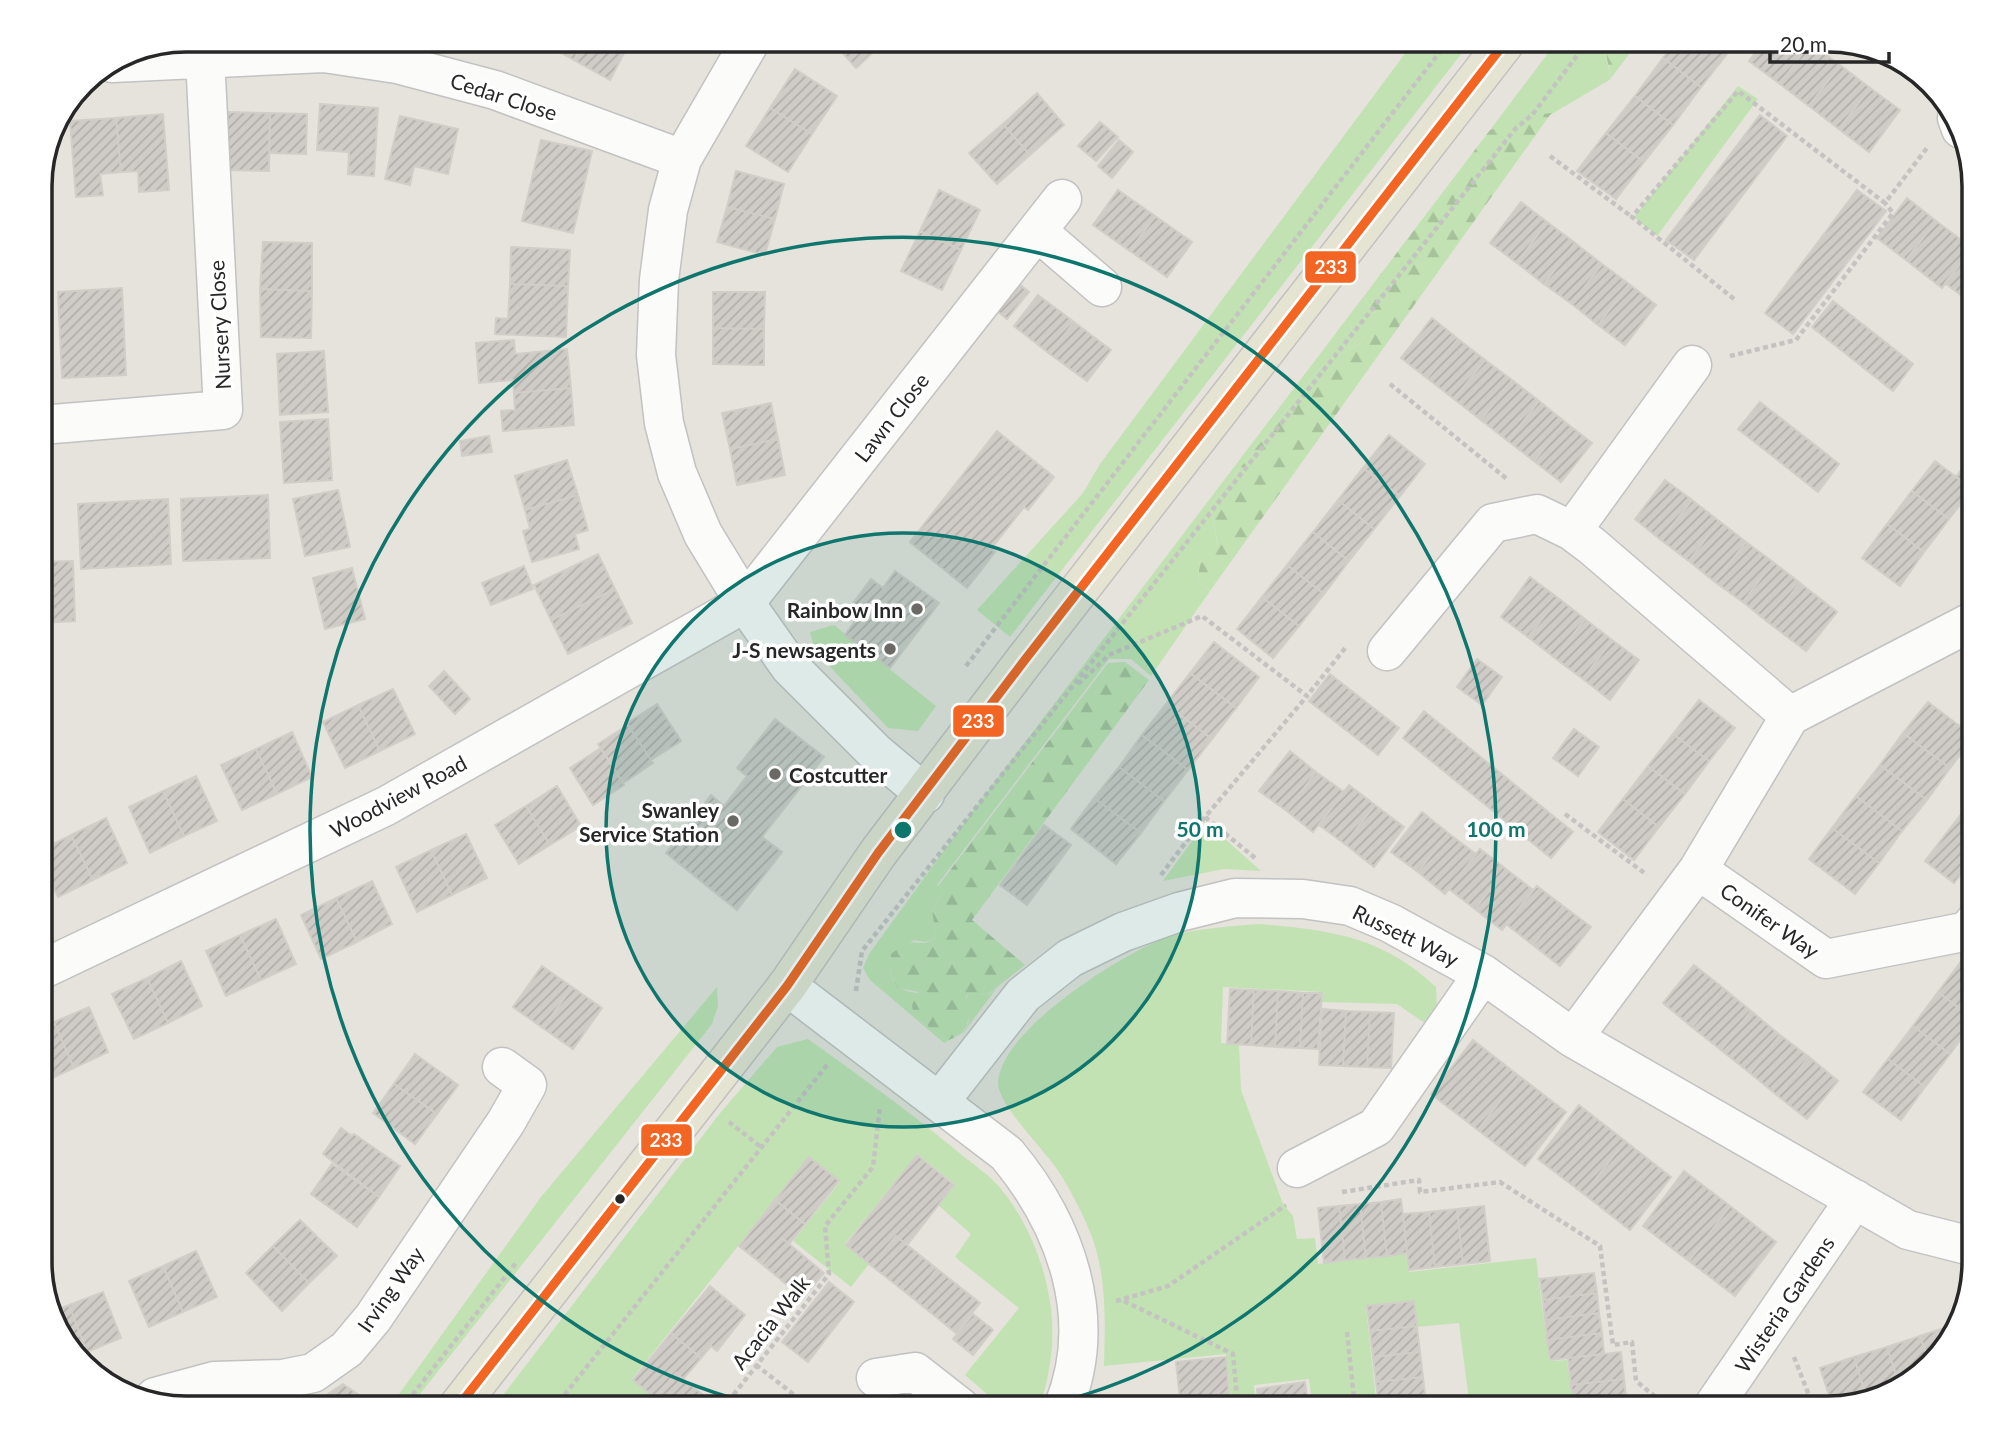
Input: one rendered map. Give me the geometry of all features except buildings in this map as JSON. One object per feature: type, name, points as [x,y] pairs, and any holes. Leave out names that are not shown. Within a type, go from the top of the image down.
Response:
[{"type":"main road","points":[[466,1396],[787,986],[878,853],[1024,661],[1498,52]]},
{"type":"street","points":[[744,52],[682,159],[667,210],[659,281],[656,355],[664,423],[677,472],[703,534],[745,604],[790,667],[875,752],[925,794]]},
{"type":"street","name":"Cedar Close","points":[[149,58],[324,53],[397,64],[495,90],[682,159]]},
{"type":"street","name":"Nursery Close","points":[[53,424],[223,410],[205,58]]},
{"type":"street","name":"Lawn Close","points":[[745,604],[1062,199]]},
{"type":"street","points":[[1037,231],[1102,287]]},
{"type":"street","points":[[1572,531],[1692,365]]},
{"type":"street","points":[[1387,650],[1493,523],[1536,514],[1572,531],[1790,716],[1962,627]]},
{"type":"street","name":"Woodview Road","points":[[53,964],[386,806],[745,604]]},
{"type":"street","name":"Conifer Way","points":[[1573,1038],[1698,870],[1790,716]]},
{"type":"street","name":"Conifer Way","points":[[1698,870],[1826,959],[1962,928]]},
{"type":"street","name":"Russett Way","points":[[940,1101],[1023,995],[1070,958],[1123,932],[1178,912],[1234,898],[1303,898],[1350,906],[1390,923],[1483,974],[1573,1038],[1908,1230],[1962,1244]]},
{"type":"street","name":"Russett Way","points":[[1295,1184],[1376,1127],[1483,974]]},
{"type":"street","points":[[787,986],[1007,1154],[1031,1183],[1056,1231],[1078,1305],[1080,1341],[1074,1381],[1068,1396]]},
{"type":"street","name":"Irving Way","points":[[167,1394],[214,1381],[283,1379],[313,1373],[347,1349],[373,1318],[527,1085],[502,1067]]},
{"type":"street","name":"Wisteria Gardens","points":[[1720,1396],[1855,1199]]},
{"type":"street","points":[[876,1378],[915,1371],[946,1396]]},
{"type":"path","points":[[958,678],[990,632],[1440,52]]},
{"type":"path","points":[[564,1396],[851,1034],[862,951],[1580,52]]},
{"type":"path","points":[[1632,217],[1738,91],[1885,203],[1893,213],[1796,340],[1692,365]]},
{"type":"path","points":[[1885,203],[1928,148]]},
{"type":"path","points":[[1550,156],[1632,217],[1734,299]]},
{"type":"path","points":[[1391,384],[1526,495],[1536,514]]},
{"type":"path","points":[[1067,694],[1109,655],[1202,616],[1307,696]]},
{"type":"path","points":[[1157,879],[1359,631],[1387,650]]},
{"type":"path","points":[[1565,814],[1635,866]]},
{"type":"path","points":[[1205,817],[1303,898]]},
{"type":"path","name":"Acacia Walk","points":[[732,1396],[829,1274],[825,1226],[873,1167],[886,1060]]},
{"type":"path","points":[[722,1119],[761,1147]]},
{"type":"path","points":[[1331,1194],[1419,1180],[1420,1192],[1500,1182],[1600,1246],[1613,1345],[1632,1342],[1636,1381],[1655,1396]]},
{"type":"path","points":[[1078,1305],[1124,1301],[1168,1286],[1295,1184]]},
{"type":"path","points":[[411,1396],[520,1258]]},
{"type":"path","points":[[1124,1301],[1233,1354],[1237,1396]]},
{"type":"path","points":[[1777,1316],[1809,1396]]},
{"type":"path","points":[[1347,1332],[1354,1396]]},
{"type":"path","points":[[756,1365],[796,1396]]},
{"type":"green space","points":[[1406,52],[1463,52],[1010,637],[977,610],[1083,493],[1100,464]]},
{"type":"green space","points":[[1549,52],[1605,52],[1611,79],[1550,115],[1490,130]]},
{"type":"green space","points":[[1606,52],[1631,52],[1611,78]]},
{"type":"green space","points":[[1738,86],[1758,99],[1657,236],[1634,217]]},
{"type":"green space","points":[[1552,113],[1210,591],[1198,581],[1200,562],[1218,545],[1210,506],[1323,364],[1359,344],[1377,321],[1364,296],[1490,130],[1532,115]]},
{"type":"green space","points":[[1364,296],[1377,321],[1359,344],[1323,364],[1210,506],[1218,546],[1200,562],[1198,581],[1210,591],[1151,676],[1131,659],[1109,659],[937,885],[944,891],[932,910],[936,938],[925,942],[914,940],[891,954],[891,976],[897,986],[918,993],[912,1005],[913,1014],[946,1041],[958,1035],[968,1025],[968,993],[988,995],[996,989],[964,1032],[944,1043],[870,980],[863,968],[869,954],[975,808]]},
{"type":"green space","points":[[834,625],[936,706],[918,731],[888,728],[815,651],[810,632]]},
{"type":"green space","points":[[1125,662],[1149,680],[972,920],[1025,965],[987,995],[968,993],[967,1024],[964,1030],[946,1041],[913,1014],[912,1005],[918,992],[898,988],[890,972],[891,954],[907,942],[925,943],[936,938],[932,910],[944,891],[938,886],[1108,663]]},
{"type":"green space","points":[[1206,822],[1261,871],[1224,869],[1163,881]]},
{"type":"green space","points":[[1259,924],[1332,933],[1375,946],[1396,956],[1436,987],[1437,1010],[1426,1024],[1397,1004],[1322,1002],[1322,992],[1223,987],[1221,1043],[1239,1045],[1241,1090],[1283,1204],[1293,1216],[1297,1239],[1315,1238],[1318,1264],[1406,1253],[1409,1272],[1536,1258],[1549,1361],[1567,1360],[1572,1396],[1468,1396],[1459,1323],[1417,1327],[1414,1303],[1366,1308],[1376,1396],[1311,1396],[1309,1379],[1254,1385],[1255,1396],[1231,1396],[1226,1354],[1104,1366],[1103,1287],[1093,1240],[1077,1203],[1057,1169],[1005,1103],[998,1083],[1004,1063],[1018,1041],[1063,999],[1140,949],[1183,933]]},
{"type":"green space","points":[[717,987],[718,1006],[712,1024],[418,1396],[398,1396],[541,1197]]},
{"type":"green space","points":[[808,1039],[902,1107],[1001,1189],[1026,1227],[1049,1294],[1052,1340],[1043,1395],[989,1396],[965,1375],[1019,1308],[955,1257],[971,1234],[938,1205],[955,1184],[917,1154],[845,1244],[869,1264],[851,1287],[793,1241],[840,1182],[809,1157],[632,1379],[652,1396],[502,1396],[721,1112],[777,1047]]},
{"type":"transit line","name":"233","points":[[466,1396],[787,986],[878,853],[1024,661],[1498,52]]},
{"type":"place","name":"Rainbow Inn","points":[[917,609]]},
{"type":"place","name":"J-S newsagents","points":[[890,649]]},
{"type":"place","name":"Costcutter","points":[[775,774]]},
{"type":"place","name":"Swanley Service Station","points":[[733,821]]}]
